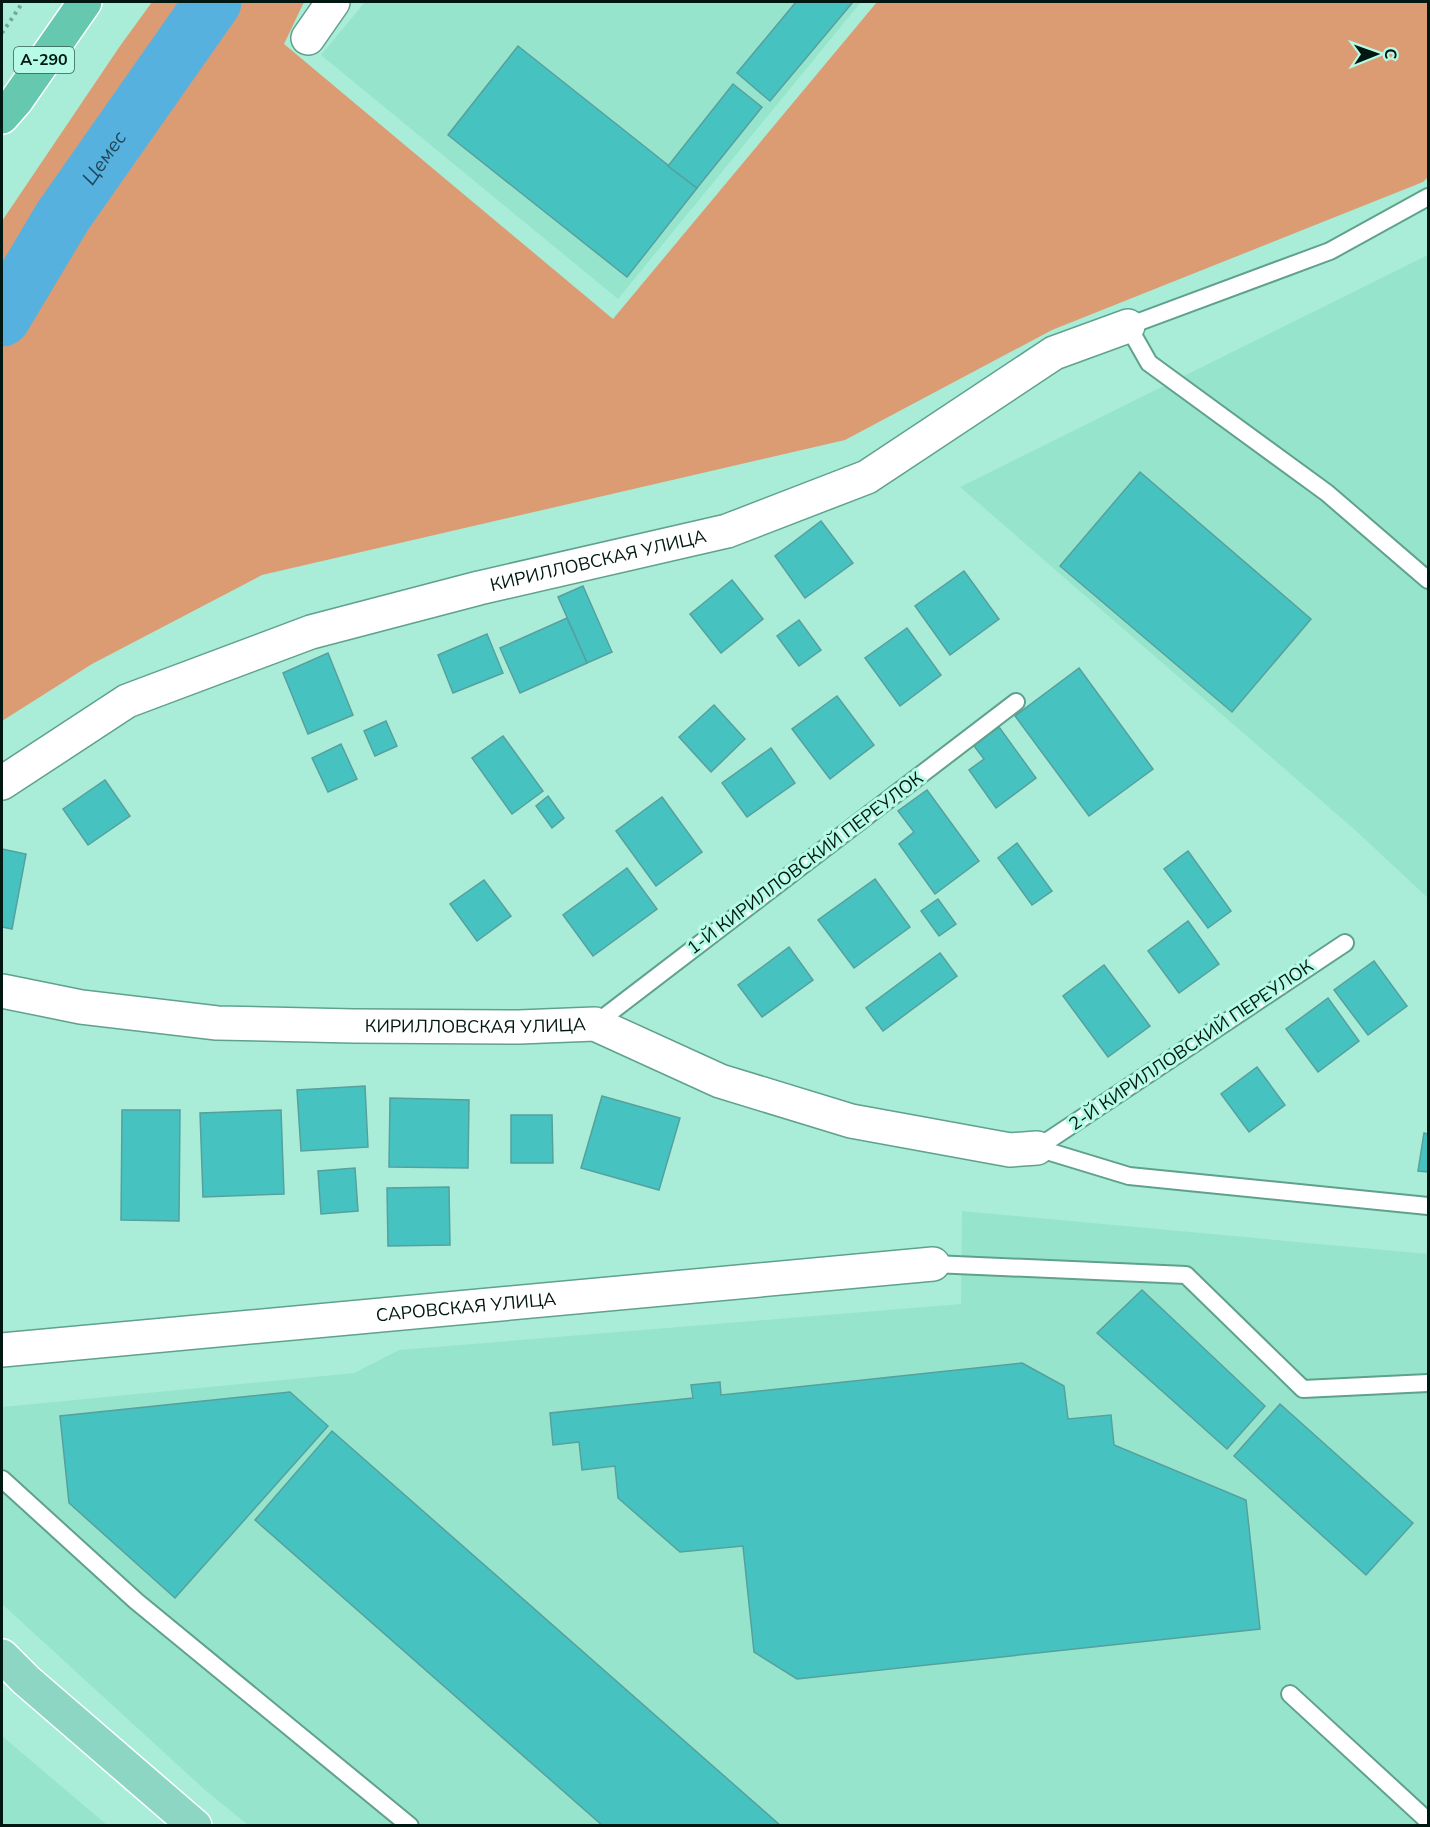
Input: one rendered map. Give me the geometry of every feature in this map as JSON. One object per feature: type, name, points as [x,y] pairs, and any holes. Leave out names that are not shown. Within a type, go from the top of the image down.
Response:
[{"type":"highway","name":"А-290","points":[[6,100],[85,2]]},
{"type":"main road","points":[[2,1656],[26,1680],[195,1826]]},
{"type":"street","points":[[308,38],[333,2]]},
{"type":"street","name":"КИРИЛЛОВСКАЯ УЛИЦА","points":[[2,783],[127,701],[311,632],[479,588],[728,531],[867,477],[1054,354],[1128,326]]},
{"type":"street","name":"КИРИЛЛОВСКАЯ УЛИЦА","points":[[2,991],[81,1007],[217,1023],[483,1027],[594,1024],[720,1081],[851,1121],[1010,1150],[1037,1148]]},
{"type":"street","name":"САРОВСКАЯ УЛИЦА","points":[[2,1350],[933,1264]]},
{"type":"lane","points":[[1428,197],[1330,251],[1128,326],[1149,363],[1327,493],[1428,580]]},
{"type":"lane","name":"1-Й КИРИЛЛОВСКИЙ ПЕРЕУЛОК","points":[[594,1024],[1016,702]]},
{"type":"lane","name":"2-Й КИРИЛЛОВСКИЙ ПЕРЕУЛОК","points":[[1037,1148],[1345,943]]},
{"type":"lane","points":[[1037,1148],[1129,1176],[1428,1206]]},
{"type":"lane","points":[[933,1264],[1186,1275],[1304,1389],[1428,1383]]},
{"type":"lane","points":[[2,1479],[136,1601],[410,1826]]},
{"type":"lane","points":[[1290,1694],[1428,1821]]},
{"type":"path","points":[[2,33],[23,2]]},
{"type":"shaded area","points":[[152,2],[304,2],[284,44],[613,319],[877,2],[1428,2],[1428,177],[1423,182],[1052,330],[845,440],[262,575],[92,664],[2,721],[2,221]]},
{"type":"shaded area","points":[[365,2],[861,2],[618,299],[321,55]]},
{"type":"shaded area","points":[[1428,255],[1428,898],[1355,830],[960,487]]},
{"type":"shaded area","points":[[962,1211],[1428,1254],[1428,1825],[248,1825],[205,1790],[2,1604],[2,1407],[354,1373],[399,1350],[961,1304]]},
{"type":"shaded area","points":[[2,1736],[107,1825],[2,1825]]},
{"type":"building","points":[[796,2],[853,2],[770,101],[737,73]]},
{"type":"building","points":[[518,46],[697,188],[627,277],[448,135]]},
{"type":"building","points":[[733,84],[762,107],[697,188],[668,166]]},
{"type":"building","points":[[1140,472],[1311,619],[1232,712],[1060,566]]},
{"type":"building","points":[[821,521],[853,563],[805,598],[775,556]]},
{"type":"building","points":[[964,571],[999,619],[950,655],[915,606]]},
{"type":"building","points":[[732,580],[763,619],[721,653],[690,614]]},
{"type":"building","points":[[583,586],[612,652],[587,663],[558,597]]},
{"type":"building","points":[[567,618],[587,663],[520,693],[500,648]]},
{"type":"building","points":[[799,620],[821,650],[799,666],[777,636]]},
{"type":"building","points":[[907,628],[941,675],[900,706],[865,658]]},
{"type":"building","points":[[487,634],[503,673],[453,693],[438,655]]},
{"type":"building","points":[[328,653],[353,715],[308,734],[283,673]]},
{"type":"building","points":[[1079,668],[1153,769],[1089,816],[1015,716]]},
{"type":"building","points":[[837,696],[874,745],[830,779],[792,729]]},
{"type":"building","points":[[714,705],[745,739],[711,772],[679,737]]},
{"type":"building","points":[[386,721],[397,746],[375,756],[364,731]]},
{"type":"building","points":[[999,727],[1036,778],[996,808],[969,770],[984,759],[974,746]]},
{"type":"building","points":[[503,736],[543,791],[512,814],[472,758]]},
{"type":"building","points":[[341,744],[357,779],[328,792],[312,758]]},
{"type":"building","points":[[771,748],[795,783],[747,817],[722,783]]},
{"type":"building","points":[[105,780],[130,816],[88,845],[63,809]]},
{"type":"building","points":[[927,790],[979,861],[935,894],[899,844],[914,832],[898,811]]},
{"type":"building","points":[[548,796],[564,818],[552,828],[536,806]]},
{"type":"building","points":[[662,797],[702,852],[656,886],[616,831]]},
{"type":"building","points":[[1017,843],[1052,891],[1032,905],[998,858]]},
{"type":"building","points":[[2,849],[26,854],[12,929],[2,927]]},
{"type":"building","points":[[1188,851],[1231,911],[1208,928],[1164,869]]},
{"type":"building","points":[[627,868],[657,909],[593,956],[563,915]]},
{"type":"building","points":[[875,879],[910,927],[854,968],[818,920]]},
{"type":"building","points":[[484,880],[511,916],[477,941],[450,904]]},
{"type":"building","points":[[938,899],[956,924],[939,936],[921,911]]},
{"type":"building","points":[[1188,921],[1219,964],[1179,993],[1148,951]]},
{"type":"building","points":[[789,947],[813,980],[762,1017],[738,985]]},
{"type":"building","points":[[940,953],[957,976],[883,1031],[866,1008]]},
{"type":"building","points":[[1374,961],[1407,1006],[1368,1035],[1334,990]]},
{"type":"building","points":[[1104,965],[1150,1026],[1108,1057],[1063,996]]},
{"type":"building","points":[[1328,998],[1359,1041],[1318,1072],[1286,1029]]},
{"type":"building","points":[[1257,1067],[1285,1105],[1249,1132],[1221,1094]]},
{"type":"building","points":[[365,1086],[368,1147],[301,1151],[297,1090]]},
{"type":"building","points":[[602,1096],[680,1118],[659,1190],[581,1168]]},
{"type":"building","points":[[390,1098],[469,1100],[468,1168],[389,1167]]},
{"type":"building","points":[[122,1110],[180,1110],[179,1221],[121,1220]]},
{"type":"building","points":[[281,1110],[284,1194],[203,1197],[200,1113]]},
{"type":"building","points":[[511,1115],[552,1115],[553,1163],[511,1163]]},
{"type":"building","points":[[1424,1133],[1428,1134],[1428,1172],[1418,1171]]},
{"type":"building","points":[[355,1168],[358,1211],[321,1214],[318,1171]]},
{"type":"building","points":[[449,1187],[450,1245],[388,1246],[387,1188]]},
{"type":"building","points":[[1142,1290],[1265,1406],[1227,1449],[1097,1333]]},
{"type":"building","points":[[1022,1363],[1064,1386],[1068,1419],[1111,1415],[1114,1445],[1246,1500],[1260,1629],[797,1679],[754,1652],[743,1546],[680,1552],[618,1498],[615,1466],[582,1470],[579,1442],[553,1445],[550,1413],[693,1398],[691,1385],[720,1382],[721,1395]]},
{"type":"building","points":[[290,1392],[328,1426],[175,1598],[69,1503],[60,1416]]},
{"type":"building","points":[[1280,1404],[1413,1523],[1366,1575],[1234,1456]]},
{"type":"building","points":[[332,1431],[781,1826],[603,1826],[255,1520]]},
{"type":"waterway","name":"Цемес","points":[[2,318],[63,216],[213,2]]}]
